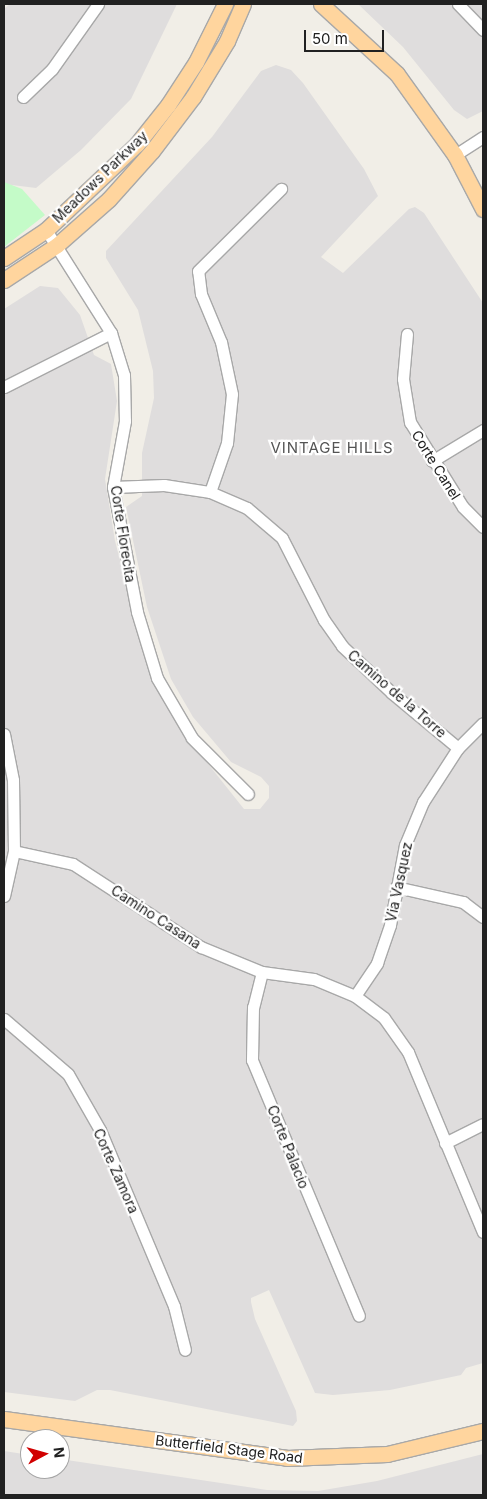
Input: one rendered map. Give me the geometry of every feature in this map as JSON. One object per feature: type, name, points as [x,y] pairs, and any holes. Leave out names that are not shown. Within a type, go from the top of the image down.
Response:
[{"type":"main road","name":"Meadows Parkway","points":[[4,258],[46,230],[137,144],[168,105],[196,62],[225,4]]},
{"type":"main road","name":"Meadows Parkway","points":[[4,280],[57,245],[109,199],[152,150],[193,97],[227,41],[243,4]]},
{"type":"main road","points":[[321,4],[397,74],[455,154],[483,209]]},
{"type":"main road","name":"Butterfield Stage Road","points":[[4,1419],[287,1458],[388,1454],[483,1430]]},
{"type":"street","points":[[23,97],[52,69],[98,4]]},
{"type":"street","points":[[458,4],[483,30]]},
{"type":"street","points":[[455,154],[483,137]]},
{"type":"street","points":[[210,492],[227,443],[232,394],[221,342],[201,294],[198,271],[281,189]]},
{"type":"street","name":"Corte Florecita","points":[[46,230],[111,333],[124,375],[125,421],[112,487],[137,612],[157,678],[192,738],[248,794]]},
{"type":"street","points":[[4,387],[111,333]]},
{"type":"street","name":"Corte Canel","points":[[407,334],[403,379],[410,422],[432,461],[463,507],[483,527]]},
{"type":"street","points":[[432,461],[483,430]]},
{"type":"street","name":"Camino de la Torre","points":[[112,487],[164,485],[210,492],[247,508],[282,538],[324,620],[342,646],[392,694],[458,748]]},
{"type":"street","name":"Via Vasquez","points":[[355,996],[378,964],[390,925],[404,845],[423,802],[458,748],[483,723]]},
{"type":"street","points":[[4,734],[13,780],[14,851],[4,896]]},
{"type":"street","name":"Camino Casana","points":[[14,851],[73,864],[201,947],[262,972],[314,979],[355,996],[384,1018],[408,1052],[483,1232]]},
{"type":"street","points":[[396,886],[462,902],[483,917]]},
{"type":"street","name":"Corte Palacio","points":[[262,972],[253,1007],[252,1060],[359,1316]]},
{"type":"street","name":"Corte Zamora","points":[[4,1019],[68,1074],[100,1130],[174,1306],[185,1350]]},
{"type":"street","points":[[445,1142],[483,1124]]},
{"type":"shaded area","points":[[10,4],[177,4],[131,99],[81,150],[36,188],[4,184],[4,9]]},
{"type":"shaded area","points":[[358,4],[483,4],[483,111],[467,119],[454,110],[403,47]]},
{"type":"shaded area","points":[[276,65],[291,70],[303,83],[364,169],[378,196],[321,257],[343,273],[409,209],[415,207],[424,213],[483,303],[483,1363],[466,1368],[461,1375],[390,1390],[333,1395],[315,1393],[269,1290],[251,1298],[251,1302],[255,1319],[296,1411],[297,1421],[293,1426],[110,1390],[97,1390],[75,1401],[4,1392],[4,309],[40,286],[58,288],[80,315],[94,355],[111,364],[117,401],[105,479],[115,541],[149,669],[162,698],[197,750],[244,809],[260,809],[269,798],[269,786],[261,777],[231,762],[193,717],[171,679],[147,607],[126,507],[142,496],[142,453],[154,398],[153,371],[138,310],[106,258],[106,251],[212,137],[261,71]]},
{"type":"shaded area","points":[[4,1451],[20,1453],[20,1479],[70,1479],[70,1460],[267,1490],[318,1491],[377,1481],[483,1454],[483,1495],[4,1495]]},
{"type":"green space","points":[[4,182],[22,189],[45,215],[4,247]]},
{"type":"district","name":"VINTAGE HILLS","points":[[332,448]]}]
